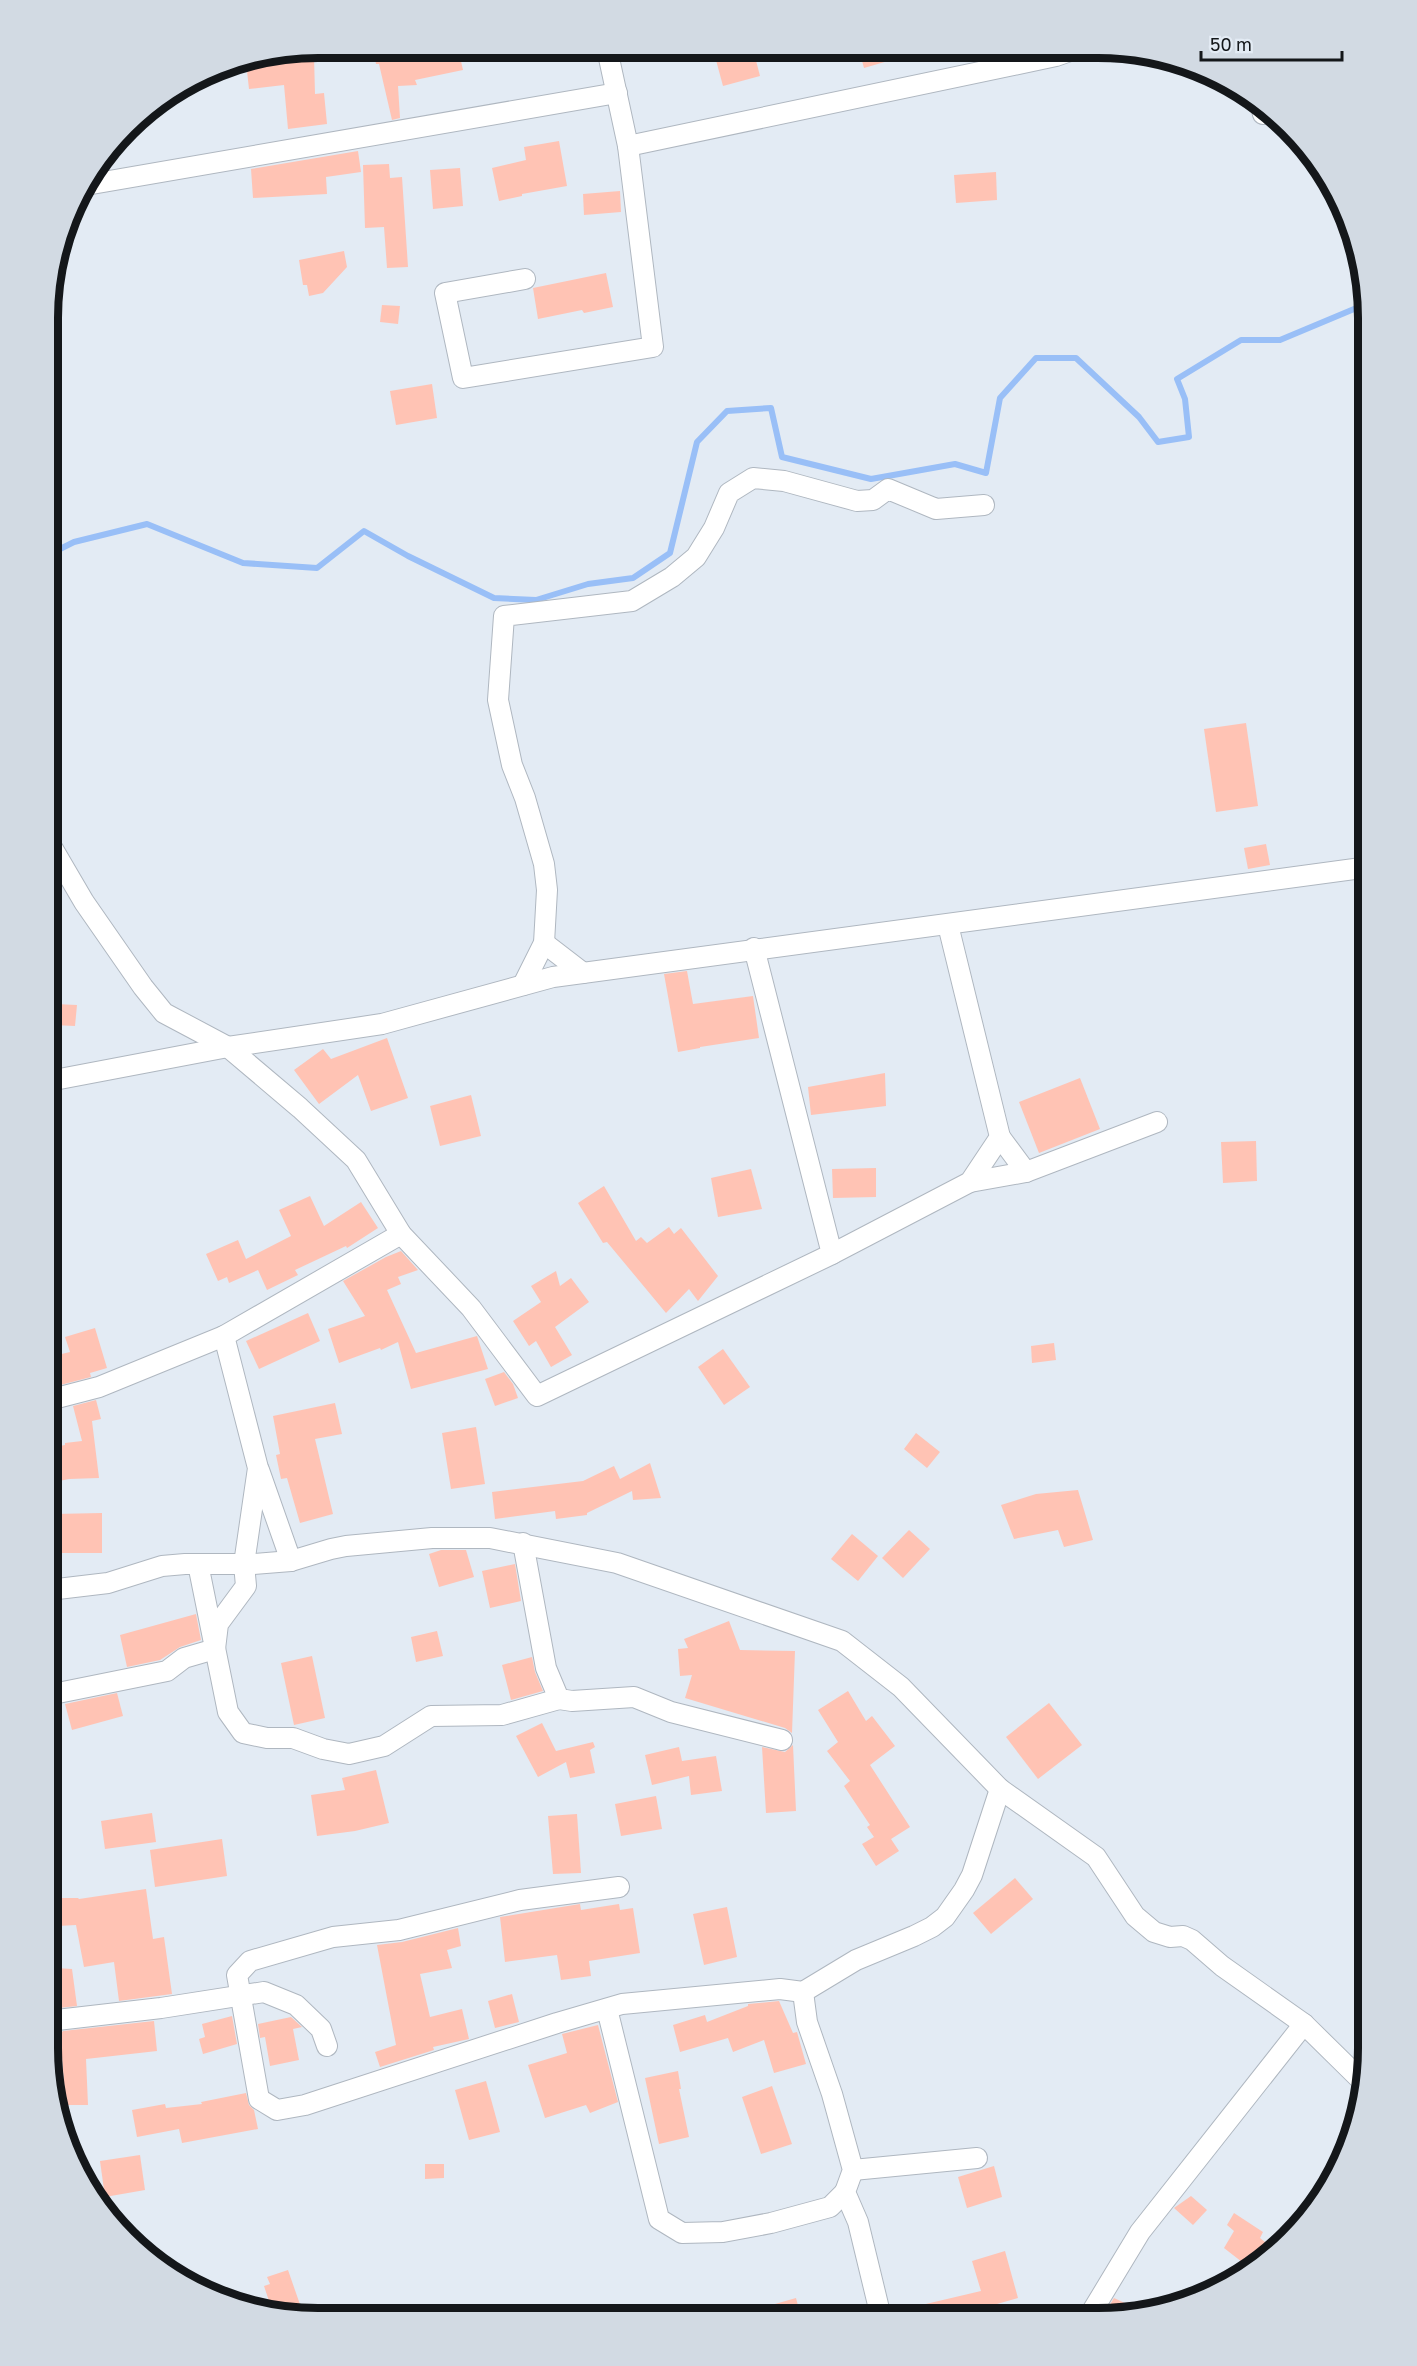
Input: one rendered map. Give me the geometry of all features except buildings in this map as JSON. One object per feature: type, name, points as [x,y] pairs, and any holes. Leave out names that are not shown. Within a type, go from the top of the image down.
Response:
[{"type":"street","points":[[525,279],[445,293],[463,378],[652,346],[628,146],[609,58]]},
{"type":"street","points":[[628,146],[1046,58]]},
{"type":"street","points":[[96,183],[617,93]]},
{"type":"street","points":[[523,985],[544,943],[547,890],[544,864],[525,798],[512,765],[498,700],[504,616],[632,601],[672,577],[696,557],[714,528],[729,493],[753,478],[784,481],[857,501],[873,500],[888,489],[936,509],[984,505]]},
{"type":"street","points":[[58,858],[84,902],[143,987],[165,1013],[228,1047],[300,1108],[356,1160],[401,1234],[471,1308],[537,1396],[832,1254],[970,1182],[1026,1172],[1157,1122]]},
{"type":"street","points":[[58,1079],[228,1047],[382,1024],[553,977],[754,948],[948,925],[1358,869]]},
{"type":"street","points":[[948,925],[1000,1137],[1026,1172]]},
{"type":"street","points":[[544,943],[583,973]]},
{"type":"street","points":[[754,948],[832,1254]]},
{"type":"street","points":[[970,1182],[1000,1137]]},
{"type":"street","points":[[58,1398],[99,1387],[224,1336],[401,1234]]},
{"type":"street","points":[[224,1336],[258,1468],[291,1561]]},
{"type":"street","points":[[214,1649],[218,1624],[246,1586],[244,1564],[258,1468]]},
{"type":"street","points":[[58,1589],[108,1583],[162,1566],[291,1561],[330,1549],[432,1538],[490,1538],[618,1563],[842,1641],[901,1688],[1000,1788],[1096,1857],[1135,1916],[1154,1932],[1170,1936],[1184,1936],[1192,1940],[1222,1966],[1304,2024],[1357,2076]]},
{"type":"street","points":[[523,1543],[546,1668],[559,1699]]},
{"type":"street","points":[[198,1564],[228,1712],[243,1733],[267,1738],[293,1738],[323,1749],[349,1754],[384,1746],[431,1716],[502,1715],[559,1699],[572,1701],[634,1697],[671,1712],[782,1740]]},
{"type":"street","points":[[58,1693],[166,1671],[184,1658],[214,1649]]},
{"type":"street","points":[[619,1887],[520,1900],[399,1930],[333,1937],[250,1961],[237,1975],[260,2099],[277,2110],[305,2105],[557,2023],[636,2002],[649,2003],[780,1989],[804,1992],[856,1960],[914,1936],[945,1917],[972,1875],[1000,1788]]},
{"type":"street","points":[[58,2020],[161,2008],[264,1992],[296,2005],[321,2028],[327,2046]]},
{"type":"street","points":[[606,2009],[659,2219],[682,2233],[723,2232],[771,2223],[830,2207],[845,2192],[853,2170],[832,2094],[807,2022],[804,1992]]},
{"type":"street","points":[[1094,2308],[1140,2232],[1304,2024]]},
{"type":"street","points":[[853,2170],[977,2158]]},
{"type":"street","points":[[845,2192],[858,2222],[879,2308]]},
{"type":"waterway","points":[[58,550],[74,542],[147,524],[243,563],[317,568],[364,531],[408,556],[494,598],[536,600],[588,584],[633,578],[670,553],[697,442],[727,411],[771,408],[782,457],[871,479],[955,464],[986,473],[1000,398],[1036,358],[1076,358],[1139,417],[1158,442],[1189,437],[1185,399],[1177,379],[1241,340],[1280,340],[1358,307]]}]
